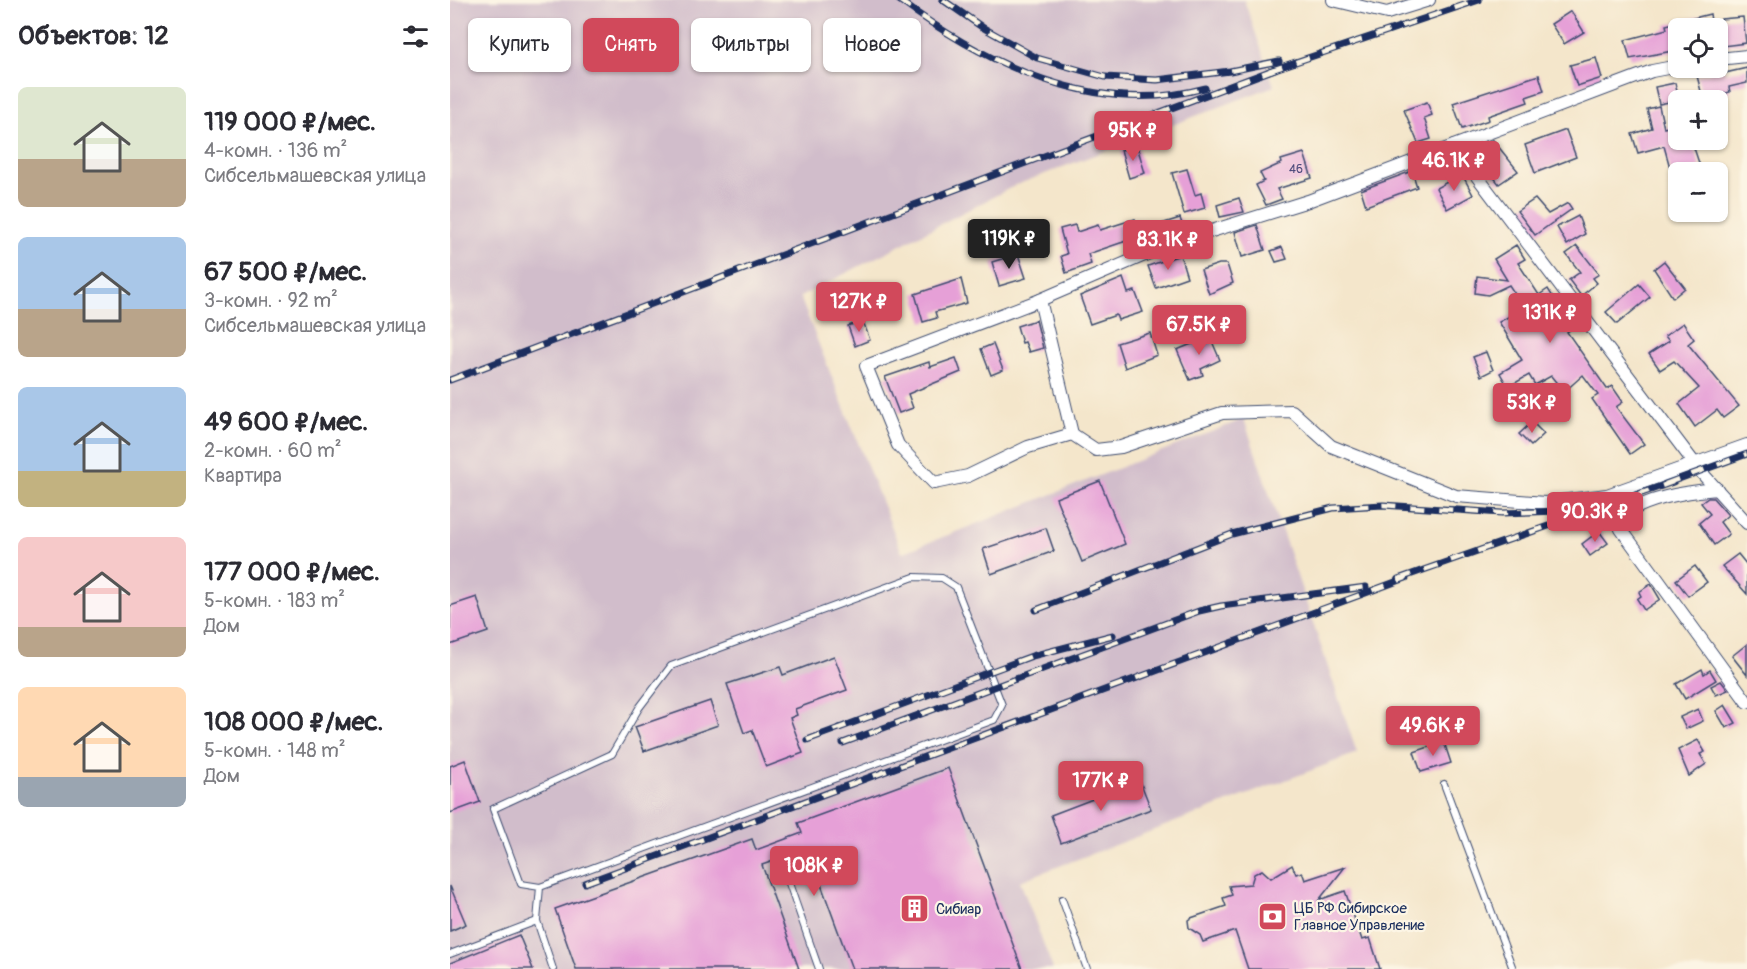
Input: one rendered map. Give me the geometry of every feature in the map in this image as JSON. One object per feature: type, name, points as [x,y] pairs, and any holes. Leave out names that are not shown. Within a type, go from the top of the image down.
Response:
[{"type":"street","points":[[1333,0],[1387,13],[1429,0]]},
{"type":"street","points":[[1728,58],[1747,56]]},
{"type":"street","points":[[1072,434],[1028,447],[968,476],[934,483],[898,445],[866,366],[1040,300],[1170,244],[1308,201],[1652,71],[1668,68]]},
{"type":"street","points":[[1454,147],[1695,465],[1747,523]]},
{"type":"street","points":[[1040,300],[1072,434],[1096,450],[1121,447],[1222,413],[1292,411],[1331,446],[1456,496],[1545,503],[1607,495],[1747,445]]},
{"type":"street","points":[[1717,489],[1692,491],[1634,506],[1618,518],[1621,529],[1747,702]]},
{"type":"lane","points":[[914,577],[942,578],[956,587],[1002,705],[994,720],[540,887],[521,884],[494,809],[612,754],[639,708],[671,666],[914,577]]},
{"type":"lane","points":[[1444,784],[1513,969]]},
{"type":"lane","points":[[784,869],[819,969]]},
{"type":"lane","points":[[540,887],[537,921],[553,969]]},
{"type":"lane","points":[[1062,899],[1087,969]]},
{"type":"lane","points":[[450,954],[537,921]]},
{"type":"shaded area","points":[[450,0],[1244,0],[1274,86],[1016,185],[800,297],[902,553],[1244,419],[1357,753],[1020,881],[1053,969],[450,969]]},
{"type":"building","points":[[1571,11],[1584,32],[1564,44],[1551,24]]},
{"type":"building","points":[[1710,14],[1711,18],[1694,18]]},
{"type":"building","points":[[1743,17],[1746,43],[1728,45],[1728,18]]},
{"type":"building","points":[[1668,24],[1668,52],[1630,59],[1625,40],[1667,29],[1666,25]]},
{"type":"building","points":[[1596,58],[1602,78],[1577,86],[1570,65]]},
{"type":"building","points":[[1747,68],[1747,83],[1729,87],[1730,92],[1728,93],[1728,90],[1701,90],[1698,78],[1728,78],[1728,72]]},
{"type":"building","points":[[1539,75],[1544,91],[1526,97],[1528,102],[1488,116],[1489,120],[1462,129],[1453,103]]},
{"type":"building","points":[[1675,83],[1677,90],[1668,90],[1668,102],[1659,104],[1655,87]]},
{"type":"building","points":[[1427,102],[1432,115],[1424,118],[1431,139],[1418,143],[1404,110]]},
{"type":"building","points":[[1659,106],[1664,128],[1668,127],[1668,150],[1695,150],[1699,162],[1668,162],[1664,146],[1638,153],[1632,134],[1652,128],[1647,109]]},
{"type":"building","points":[[1566,130],[1576,157],[1535,173],[1525,145]]},
{"type":"building","points":[[1493,140],[1518,171],[1499,184],[1474,151]]},
{"type":"building","points":[[1137,146],[1145,173],[1129,178],[1121,150]]},
{"type":"building","points":[[1304,153],[1312,178],[1277,189],[1282,199],[1266,205],[1256,185],[1264,181],[1260,173],[1282,163],[1281,160]]},
{"type":"building","points":[[1187,169],[1195,195],[1201,193],[1205,208],[1184,214],[1172,173]]},
{"type":"building","points":[[1412,171],[1417,187],[1366,206],[1361,190]]},
{"type":"building","points":[[1462,174],[1473,195],[1447,209],[1436,188]]},
{"type":"building","points":[[1239,198],[1244,212],[1220,217],[1217,205]]},
{"type":"building","points":[[1535,199],[1548,214],[1568,203],[1572,209],[1535,235],[1517,211]]},
{"type":"building","points":[[1578,216],[1585,234],[1567,245],[1557,227]]},
{"type":"building","points":[[1180,218],[1184,230],[1165,236],[1161,224]]},
{"type":"building","points":[[1135,219],[1141,236],[1088,254],[1091,264],[1066,273],[1061,256],[1067,254],[1060,229],[1075,225],[1077,232],[1098,225],[1100,230]]},
{"type":"building","points":[[1257,225],[1265,250],[1242,257],[1235,232]]},
{"type":"building","points":[[1516,245],[1525,259],[1518,263],[1539,295],[1548,289],[1558,305],[1560,304],[1571,315],[1578,324],[1567,332],[1607,389],[1612,386],[1623,402],[1616,407],[1644,444],[1630,454],[1592,399],[1598,395],[1583,375],[1564,392],[1551,376],[1535,385],[1529,375],[1508,387],[1500,373],[1522,360],[1499,322],[1524,308],[1509,285],[1488,295],[1475,293],[1477,276],[1507,280],[1494,259]]},
{"type":"building","points":[[1577,246],[1599,274],[1593,278],[1597,283],[1581,296],[1569,280],[1580,272],[1566,254]]},
{"type":"building","points":[[1282,247],[1287,259],[1276,262],[1271,251]]},
{"type":"building","points":[[1018,254],[1026,278],[999,286],[992,262]]},
{"type":"building","points":[[1180,255],[1187,277],[1156,288],[1148,266]]},
{"type":"building","points":[[1664,261],[1685,288],[1673,298],[1654,269]]},
{"type":"building","points":[[1227,264],[1233,283],[1209,294],[1201,270]]},
{"type":"building","points":[[1123,278],[1128,293],[1135,291],[1143,312],[1118,320],[1116,315],[1090,324],[1080,296]]},
{"type":"building","points":[[961,279],[967,303],[935,312],[937,318],[923,322],[915,294]]},
{"type":"building","points":[[1639,284],[1650,297],[1617,324],[1606,312]]},
{"type":"building","points":[[1036,320],[1043,348],[1029,352],[1025,342],[1022,343],[1017,326]]},
{"type":"building","points":[[863,321],[870,340],[855,346],[848,326]]},
{"type":"building","points":[[1683,323],[1694,339],[1688,344],[1739,406],[1723,418],[1717,410],[1695,427],[1679,404],[1699,388],[1674,361],[1660,370],[1649,354],[1669,341],[1665,336]]},
{"type":"building","points":[[1208,332],[1220,360],[1201,369],[1203,375],[1190,380],[1177,350],[1199,341],[1197,337]]},
{"type":"building","points":[[1150,333],[1157,355],[1125,368],[1117,343]]},
{"type":"building","points":[[993,344],[1003,370],[991,375],[981,349]]},
{"type":"building","points":[[1486,352],[1493,370],[1481,376],[1473,357]]},
{"type":"building","points":[[956,358],[961,372],[908,394],[913,408],[899,413],[885,377],[929,362],[930,367]]},
{"type":"building","points":[[1532,422],[1544,434],[1531,446],[1519,434]]},
{"type":"building","points":[[1100,481],[1125,544],[1082,562],[1056,498]]},
{"type":"building","points":[[1708,498],[1713,498],[1728,515],[1720,522],[1729,534],[1714,545],[1699,523],[1710,514],[1701,503]]},
{"type":"building","points":[[1046,528],[1054,551],[991,574],[983,549]]},
{"type":"building","points":[[1599,531],[1608,543],[1590,556],[1582,544]]},
{"type":"building","points":[[1738,554],[1747,565],[1747,594],[1722,566]]},
{"type":"building","points":[[1695,566],[1707,582],[1688,596],[1676,580]]},
{"type":"building","points":[[1651,584],[1660,599],[1644,610],[1637,599],[1641,596],[1639,592]]},
{"type":"building","points":[[477,597],[488,632],[450,645],[450,606]]},
{"type":"building","points":[[1747,644],[1747,675],[1732,656]]},
{"type":"building","points":[[834,656],[847,690],[795,709],[797,715],[790,718],[803,753],[766,767],[752,730],[744,733],[727,684],[780,667],[783,675]]},
{"type":"building","points":[[1702,669],[1704,674],[1710,670],[1716,680],[1685,699],[1676,684]]},
{"type":"building","points":[[1721,681],[1728,690],[1716,695],[1711,686]]},
{"type":"building","points":[[710,701],[718,725],[644,751],[635,727]]},
{"type":"building","points":[[1725,705],[1736,723],[1726,728],[1716,711]]},
{"type":"building","points":[[1698,709],[1703,721],[1686,729],[1680,717]]},
{"type":"building","points":[[1698,740],[1705,752],[1700,754],[1706,764],[1689,776],[1678,750]]},
{"type":"building","points":[[1444,742],[1451,763],[1421,772],[1414,752]]},
{"type":"building","points":[[465,760],[480,802],[450,813],[450,766]]},
{"type":"building","points":[[948,768],[1022,969],[852,969],[808,849],[762,865],[799,969],[576,969],[555,909],[752,839],[756,850],[802,833],[798,823]]},
{"type":"building","points":[[1140,781],[1151,809],[1061,843],[1051,815]]},
{"type":"building","name":"ЦБ РФ Сибирское Главное Управление","points":[[1292,865],[1296,874],[1302,872],[1305,880],[1345,867],[1319,900],[1345,891],[1362,940],[1370,938],[1380,969],[1248,969],[1235,931],[1203,942],[1200,935],[1189,928],[1188,920],[1191,918],[1226,906],[1223,898],[1232,895],[1229,886],[1251,884],[1254,874],[1262,870],[1271,878]]},
{"type":"building","points":[[450,886],[466,924],[450,931]]},
{"type":"building","points":[[519,935],[533,969],[450,969],[450,963]]},
{"type":"railway","points":[[899,0],[968,45],[1005,64],[1043,79],[1083,90],[1123,96],[1164,95],[1205,88]]},
{"type":"railway","points":[[943,0],[982,27],[1037,58],[1105,77],[1157,80],[1230,71],[1279,61]]},
{"type":"railway","points":[[1269,71],[1479,0]]},
{"type":"railway","points":[[450,380],[1275,69]]},
{"type":"railway","points":[[1665,484],[1747,454]]},
{"type":"railway","points":[[1398,579],[1673,482]]},
{"type":"railway","points":[[1036,610],[1232,534],[1333,508],[1383,505],[1502,513],[1558,511],[1596,502]]},
{"type":"railway","points":[[585,883],[1406,578]]},
{"type":"railway","points":[[843,743],[1199,611],[1221,606],[1366,587]]},
{"type":"railway","points":[[807,740],[1032,656],[1113,635]]},
{"type":"place","name":"Сибиар","points":[[915,909]]},
{"type":"place","name":"ЦБ РФ Сибирское Главное Управление","points":[[1273,917]]}]
